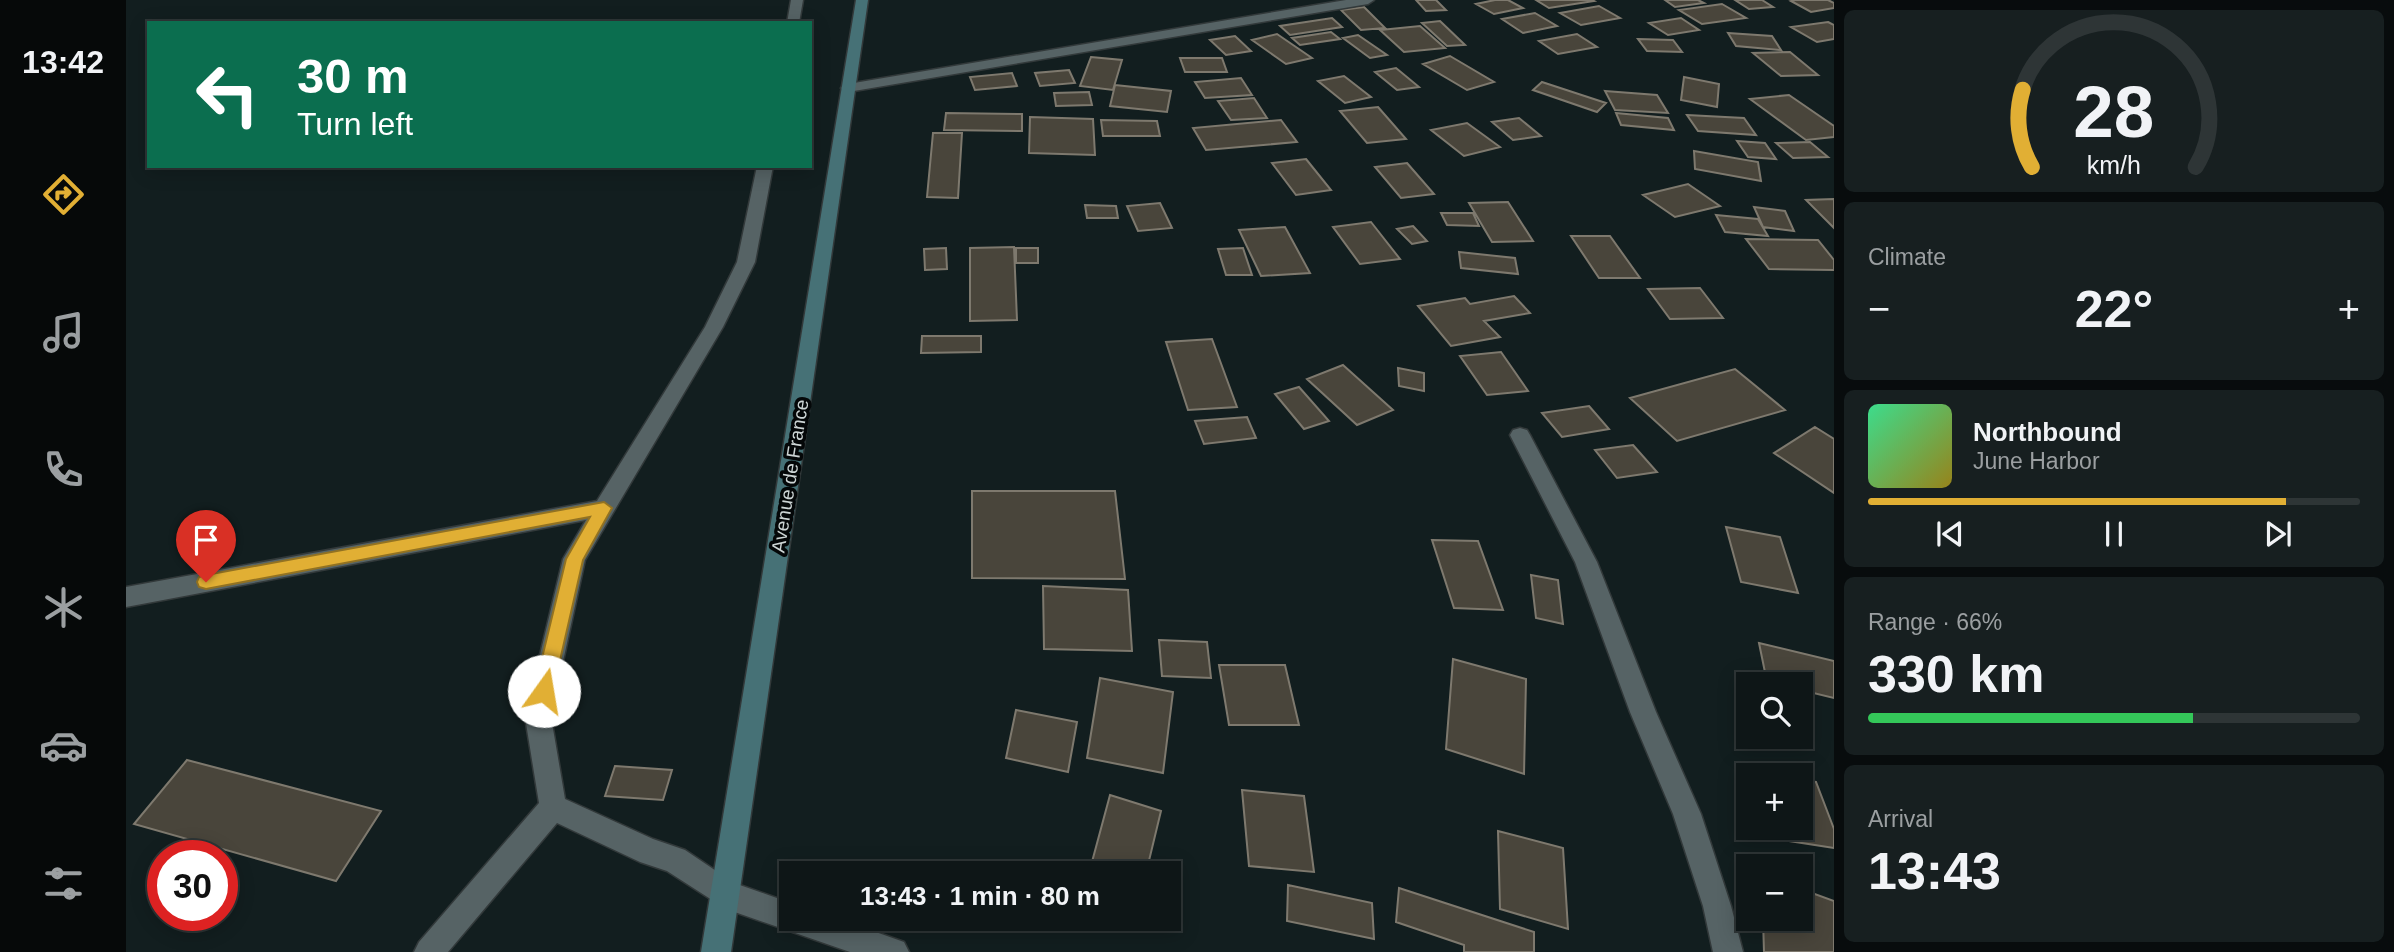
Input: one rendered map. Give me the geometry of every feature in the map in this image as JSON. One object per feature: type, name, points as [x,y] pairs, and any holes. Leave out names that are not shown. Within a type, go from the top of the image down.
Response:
[{"type":"main road","name":"Avenue de France","points":[[716,952],[862,0]]},
{"type":"street","points":[[793,21],[797,0]]},
{"type":"street","points":[[848,88],[1368,0]]},
{"type":"street","points":[[429,952],[553,807],[538,717],[575,559],[714,327],[746,261],[765,168]]},
{"type":"street","points":[[1520,435],[1587,562],[1643,712],[1687,814],[1717,906],[1728,952]]},
{"type":"street","points":[[126,597],[604,508]]},
{"type":"street","points":[[553,807],[650,852],[676,860],[726,895],[779,913]]},
{"type":"street","points":[[832,931],[894,952]]},
{"type":"building","points":[[1416,0],[1436,0],[1446,10],[1426,11]]},
{"type":"building","points":[[1508,0],[1523,8],[1494,14],[1476,4]]},
{"type":"building","points":[[1536,0],[1592,0],[1594,1],[1549,8]]},
{"type":"building","points":[[1665,0],[1698,0],[1704,3],[1675,7]]},
{"type":"building","points":[[1735,0],[1762,0],[1773,7],[1749,9]]},
{"type":"building","points":[[1828,0],[1834,3],[1834,8],[1811,12],[1791,1]]},
{"type":"building","points":[[1722,4],[1746,18],[1702,24],[1679,10]]},
{"type":"building","points":[[1599,6],[1620,18],[1581,25],[1560,13]]},
{"type":"building","points":[[1364,7],[1385,28],[1361,30],[1341,10]]},
{"type":"building","points":[[1535,13],[1557,26],[1523,33],[1502,19]]},
{"type":"building","points":[[1332,18],[1342,27],[1290,35],[1280,26]]},
{"type":"building","points":[[1681,18],[1699,30],[1668,35],[1649,23]]},
{"type":"building","points":[[1440,21],[1465,45],[1447,46],[1422,23]]},
{"type":"building","points":[[1828,22],[1834,25],[1834,39],[1817,42],[1791,27]]},
{"type":"building","points":[[1420,26],[1445,48],[1404,52],[1380,30]]},
{"type":"building","points":[[1331,32],[1340,39],[1300,45],[1292,38]]},
{"type":"building","points":[[1728,33],[1772,36],[1781,50],[1736,46]]},
{"type":"building","points":[[1277,34],[1312,58],[1286,64],[1252,40]]},
{"type":"building","points":[[1577,34],[1597,47],[1558,54],[1539,41]]},
{"type":"building","points":[[1358,35],[1387,55],[1370,58],[1343,38]]},
{"type":"building","points":[[1235,36],[1251,51],[1226,55],[1210,40]]},
{"type":"building","points":[[1638,39],[1673,40],[1682,52],[1647,51]]},
{"type":"building","points":[[1790,52],[1818,75],[1781,76],[1753,53]]},
{"type":"building","points":[[1450,56],[1494,82],[1467,90],[1423,64]]},
{"type":"building","points":[[1091,57],[1122,60],[1113,90],[1080,86]]},
{"type":"building","points":[[1180,58],[1222,58],[1227,72],[1185,72]]},
{"type":"building","points":[[1396,68],[1419,87],[1397,90],[1375,72]]},
{"type":"building","points":[[1069,70],[1075,83],[1040,86],[1035,73]]},
{"type":"building","points":[[1012,73],[1017,86],[975,90],[970,77]]},
{"type":"building","points":[[1344,76],[1371,97],[1345,103],[1318,81]]},
{"type":"building","points":[[1684,77],[1719,84],[1717,107],[1681,100]]},
{"type":"building","points":[[1241,78],[1252,95],[1205,98],[1195,82]]},
{"type":"building","points":[[1542,82],[1606,103],[1597,112],[1533,90]]},
{"type":"building","points":[[1115,85],[1171,91],[1167,112],[1110,106]]},
{"type":"building","points":[[1605,91],[1657,95],[1668,113],[1615,110]]},
{"type":"building","points":[[1089,92],[1092,105],[1056,106],[1054,93]]},
{"type":"building","points":[[1789,95],[1834,126],[1834,137],[1806,140],[1750,99]]},
{"type":"building","points":[[1254,98],[1267,118],[1231,120],[1218,101]]},
{"type":"building","points":[[1378,107],[1406,139],[1367,143],[1340,111]]},
{"type":"building","points":[[946,113],[1022,114],[1022,131],[944,130]]},
{"type":"building","points":[[1616,113],[1668,118],[1674,130],[1621,125]]},
{"type":"building","points":[[1687,115],[1744,118],[1756,135],[1698,131]]},
{"type":"building","points":[[1030,117],[1093,119],[1095,155],[1029,153]]},
{"type":"building","points":[[1519,118],[1541,136],[1513,140],[1492,122]]},
{"type":"building","points":[[1101,120],[1157,121],[1160,136],[1103,136]]},
{"type":"building","points":[[1281,120],[1297,142],[1206,150],[1193,128]]},
{"type":"building","points":[[1467,123],[1500,147],[1464,156],[1431,130]]},
{"type":"building","points":[[933,133],[962,133],[958,198],[927,197]]},
{"type":"building","points":[[1737,141],[1765,143],[1776,159],[1748,157]]},
{"type":"building","points":[[1810,142],[1828,157],[1793,158],[1776,143]]},
{"type":"building","points":[[1694,151],[1758,162],[1761,181],[1695,169]]},
{"type":"building","points":[[1306,159],[1331,190],[1296,195],[1272,163]]},
{"type":"building","points":[[1407,163],[1434,194],[1401,198],[1375,167]]},
{"type":"building","points":[[1688,184],[1720,206],[1675,217],[1643,195]]},
{"type":"building","points":[[1834,199],[1834,228],[1806,200]]},
{"type":"building","points":[[1508,202],[1533,241],[1492,242],[1469,203]]},
{"type":"building","points":[[1160,203],[1172,228],[1138,231],[1127,206]]},
{"type":"building","points":[[1085,205],[1116,206],[1118,218],[1087,218]]},
{"type":"building","points":[[1754,207],[1785,211],[1794,231],[1763,227]]},
{"type":"building","points":[[1441,213],[1473,213],[1479,226],[1447,225]]},
{"type":"building","points":[[1716,215],[1758,219],[1768,236],[1725,232]]},
{"type":"building","points":[[1371,222],[1400,259],[1360,264],[1333,227]]},
{"type":"building","points":[[1413,226],[1427,241],[1412,244],[1397,229]]},
{"type":"building","points":[[1285,227],[1310,273],[1261,276],[1239,230]]},
{"type":"building","points":[[1571,236],[1610,236],[1640,278],[1599,278]]},
{"type":"building","points":[[1746,239],[1818,240],[1834,260],[1834,270],[1769,269]]},
{"type":"building","points":[[1014,247],[1017,320],[970,321],[970,248]]},
{"type":"building","points":[[946,248],[947,269],[925,270],[924,249]]},
{"type":"building","points":[[1016,248],[1038,248],[1038,263],[1016,263]]},
{"type":"building","points":[[1243,248],[1252,275],[1226,275],[1218,249]]},
{"type":"building","points":[[1459,252],[1515,258],[1518,274],[1461,268]]},
{"type":"building","points":[[1700,288],[1723,318],[1670,319],[1648,289]]},
{"type":"building","points":[[1514,296],[1530,313],[1484,321],[1500,337],[1451,346],[1418,306],[1465,298],[1470,304]]},
{"type":"building","points":[[922,336],[981,336],[981,352],[921,353]]},
{"type":"building","points":[[1212,339],[1237,407],[1188,410],[1166,342]]},
{"type":"building","points":[[1501,352],[1528,391],[1487,395],[1460,356]]},
{"type":"building","points":[[1343,365],[1393,410],[1357,425],[1307,379]]},
{"type":"building","points":[[1398,368],[1424,373],[1424,391],[1399,386]]},
{"type":"building","points":[[1735,369],[1785,410],[1677,441],[1630,398]]},
{"type":"building","points":[[1299,387],[1329,421],[1304,429],[1275,394]]},
{"type":"building","points":[[1589,406],[1609,429],[1562,437],[1542,413]]},
{"type":"building","points":[[1247,417],[1256,438],[1204,444],[1195,421]]},
{"type":"building","points":[[1815,427],[1834,439],[1834,493],[1774,453]]},
{"type":"building","points":[[1633,445],[1657,472],[1617,478],[1595,450]]},
{"type":"building","points":[[972,491],[1115,491],[1125,579],[972,578]]},
{"type":"building","points":[[1726,527],[1780,537],[1798,593],[1741,582]]},
{"type":"building","points":[[1432,540],[1478,541],[1503,610],[1454,608]]},
{"type":"building","points":[[1531,575],[1558,580],[1563,624],[1536,618]]},
{"type":"building","points":[[1043,586],[1128,590],[1132,651],[1044,649]]},
{"type":"building","points":[[1159,640],[1207,642],[1211,678],[1162,676]]},
{"type":"building","points":[[1759,643],[1834,661],[1834,698],[1813,693],[1813,672],[1765,672]]},
{"type":"building","points":[[1453,659],[1526,679],[1524,774],[1446,749]]},
{"type":"building","points":[[1219,665],[1285,665],[1299,725],[1229,725]]},
{"type":"building","points":[[1100,678],[1173,692],[1163,773],[1087,758]]},
{"type":"building","points":[[1016,710],[1077,722],[1068,772],[1006,758]]},
{"type":"building","points":[[187,760],[381,811],[336,881],[238,853],[238,840],[191,840],[134,824]]},
{"type":"building","points":[[615,766],[672,770],[663,800],[605,796]]},
{"type":"building","points":[[1813,782],[1816,782],[1834,829],[1834,848],[1783,840],[1813,840]]},
{"type":"building","points":[[1242,790],[1304,796],[1314,872],[1249,866]]},
{"type":"building","points":[[1110,795],[1161,811],[1149,861],[1092,861]]},
{"type":"building","points":[[1498,831],[1563,848],[1568,929],[1500,909]]},
{"type":"building","points":[[1288,885],[1372,903],[1374,939],[1287,921]]},
{"type":"building","points":[[1399,888],[1534,932],[1534,952],[1464,952],[1464,945],[1396,922]]},
{"type":"building","points":[[1813,893],[1834,901],[1834,952],[1764,952],[1763,931],[1813,931]]},
{"type":"route","points":[[206,582],[604,508],[575,559],[544,691]]}]
